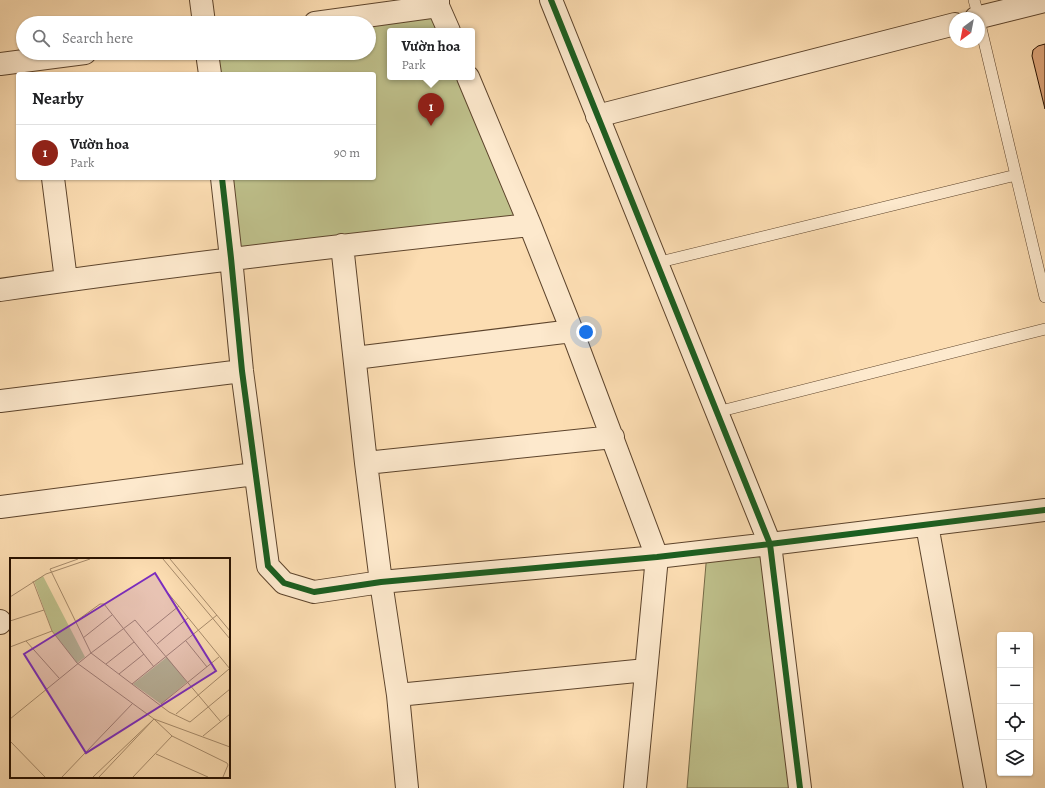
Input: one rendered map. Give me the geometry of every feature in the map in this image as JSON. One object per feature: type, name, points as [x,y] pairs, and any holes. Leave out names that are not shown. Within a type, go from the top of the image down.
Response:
[{"type":"street","points":[[201,0],[203,16]]},
{"type":"street","points":[[550,0],[770,544],[800,788]]},
{"type":"street","points":[[985,16],[1045,1]]},
{"type":"street","points":[[358,16],[438,3],[448,28]]},
{"type":"street","points":[[597,116],[949,26]]},
{"type":"street","points":[[0,64],[38,66],[60,60]]},
{"type":"street","points":[[208,60],[210,72]]},
{"type":"street","points":[[469,80],[530,225],[572,331],[657,557],[646,670],[630,787]]},
{"type":"street","points":[[53,180],[66,280]]},
{"type":"street","points":[[222,180],[242,371],[268,566],[284,583],[314,592],[381,582],[657,557],[1045,510]]},
{"type":"street","points":[[0,290],[231,258],[530,225]]},
{"type":"street","points":[[342,245],[366,463],[381,582],[398,695],[407,788]]},
{"type":"street","points":[[355,358],[572,331]]},
{"type":"street","points":[[0,401],[242,371]]},
{"type":"street","points":[[366,463],[613,437]]},
{"type":"street","points":[[0,507],[255,474]]},
{"type":"street","points":[[927,525],[975,788]]},
{"type":"street","points":[[398,695],[646,670]]},
{"type":"lane","points":[[974,0],[977,12]]},
{"type":"lane","points":[[985,47],[1045,297]]},
{"type":"lane","points":[[656,263],[1016,175]]},
{"type":"lane","points":[[717,412],[1045,329]]},
{"type":"green space","points":[[438,8],[447,28],[387,28],[387,80],[468,80],[528,224],[233,257],[223,180],[376,180],[376,72],[211,72],[209,60],[376,60],[376,21]]},
{"type":"green space","points":[[770,545],[799,788],[687,788],[707,552]]},
{"type":"building","points":[[1045,44],[1045,109],[1032,56],[1033,50],[1038,46]]},
{"type":"cycle path","points":[[551,0],[770,544],[800,788]]},
{"type":"cycle path","points":[[222,180],[242,371],[268,566],[284,583],[314,592],[381,582],[657,557],[1045,510]]},
{"type":"place","name":"Vườn hoa","points":[[431,126]]}]
